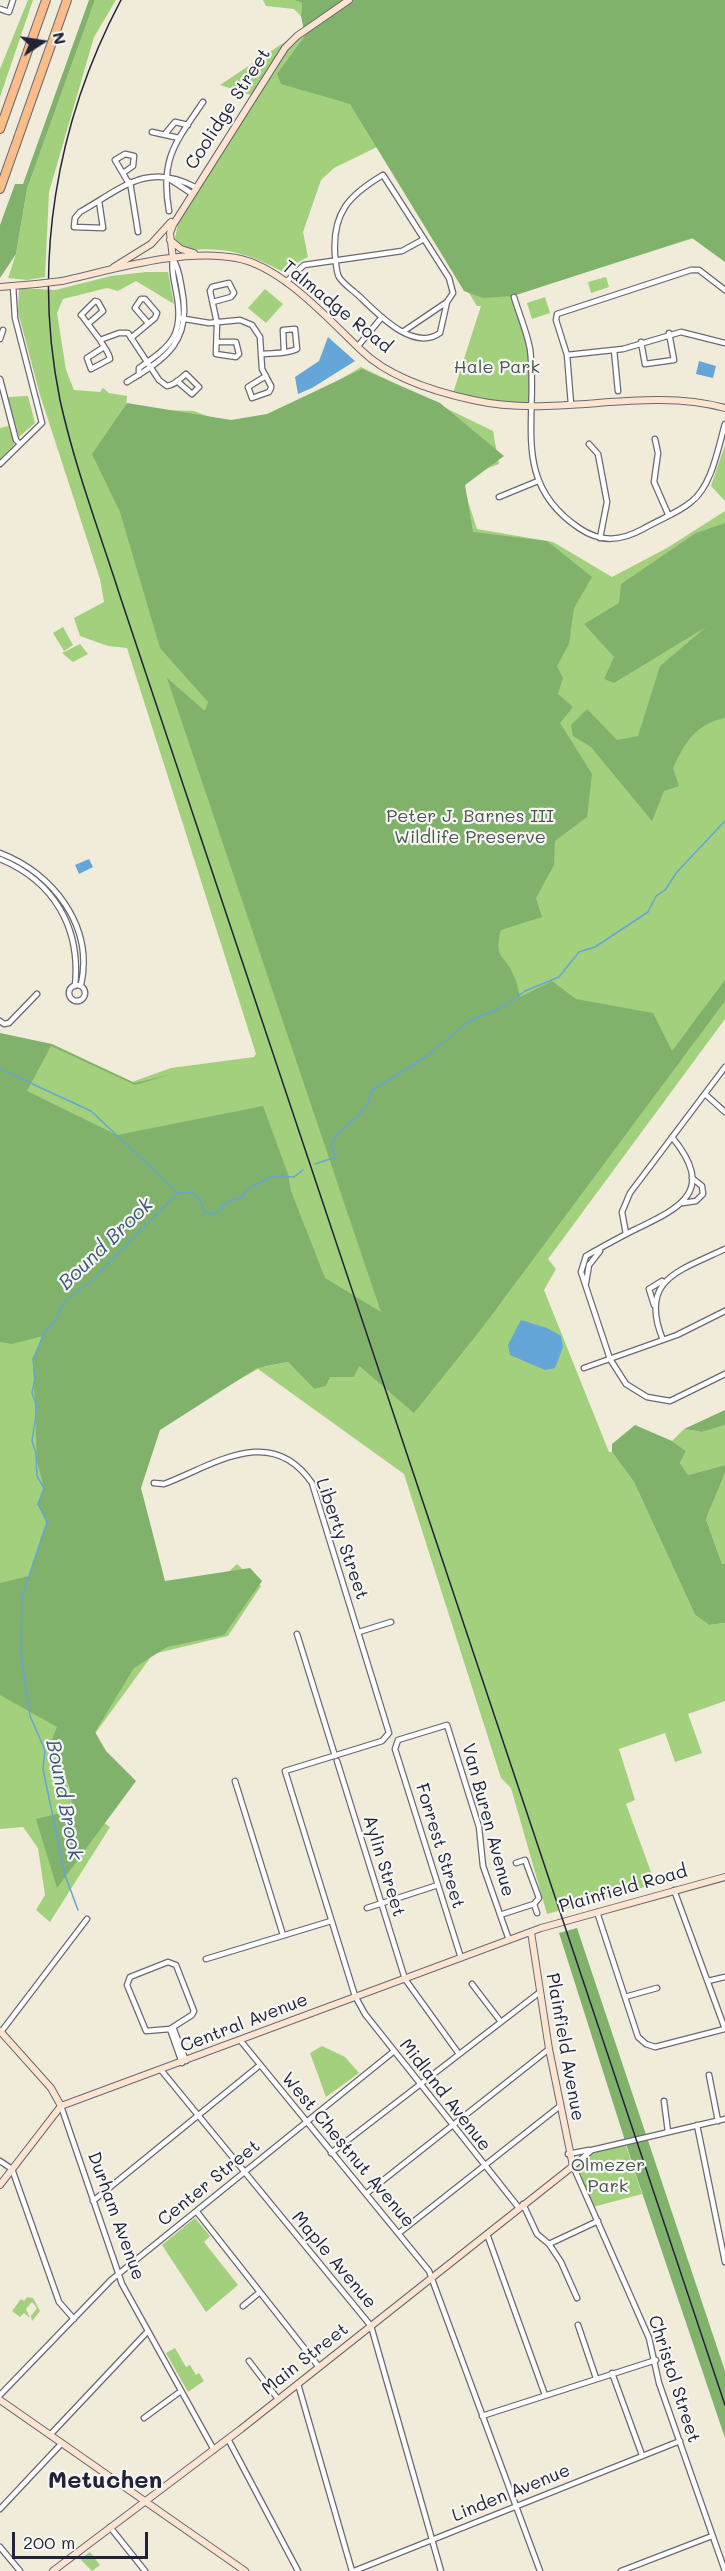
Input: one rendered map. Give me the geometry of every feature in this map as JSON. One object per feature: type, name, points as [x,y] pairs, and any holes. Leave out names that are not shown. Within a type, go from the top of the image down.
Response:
[{"type":"highway","points":[[0,129],[46,0]]},
{"type":"highway","points":[[0,189],[67,0]]},
{"type":"street","points":[[0,9],[9,12],[14,0]]},
{"type":"street","name":"Coolidge Street","points":[[173,259],[170,233],[179,212],[285,48],[297,36],[349,0]]},
{"type":"street","points":[[169,211],[165,177],[169,159],[179,138],[203,102]]},
{"type":"street","points":[[165,134],[175,122],[188,125]]},
{"type":"street","points":[[152,132],[179,138]]},
{"type":"street","points":[[123,173],[133,166],[134,156],[125,154],[115,160],[123,173],[129,182],[138,232]]},
{"type":"street","points":[[99,201],[103,228],[74,227],[75,218],[80,212],[129,182],[154,175],[176,177],[195,187]]},
{"type":"street","points":[[383,175],[449,278],[453,293],[447,302],[440,333],[432,338],[423,339],[404,331],[382,317],[339,278],[335,260],[334,237],[337,221],[347,203],[361,188],[383,175]]},
{"type":"street","points":[[165,177],[191,193]]},
{"type":"street","points":[[108,270],[151,244],[179,212]]},
{"type":"street","points":[[286,282],[304,265],[402,251],[424,239]]},
{"type":"street","points":[[170,240],[181,249],[197,255]]},
{"type":"street","name":"Talmadge Road","points":[[0,287],[62,281],[108,270],[197,255],[238,258],[257,264],[286,282],[379,363],[433,389],[492,404],[530,406],[668,398],[725,408]]},
{"type":"street","points":[[127,382],[152,367],[172,350],[182,318],[178,266],[173,259]]},
{"type":"street","points":[[571,404],[567,355],[556,320],[557,314],[691,270],[699,270],[725,290]]},
{"type":"street","points":[[213,302],[231,297],[234,293],[232,285],[229,283],[212,287],[210,291],[217,323],[217,342],[218,356],[236,357],[239,354],[236,342],[217,342]]},
{"type":"street","points":[[0,464],[42,423],[18,332],[13,286]]},
{"type":"street","points":[[514,297],[530,348],[531,458],[538,481],[549,499],[581,530],[600,538],[618,540],[691,503],[700,494],[725,424]]},
{"type":"street","points":[[131,338],[148,323],[157,313],[146,299],[141,299],[135,308],[148,323]]},
{"type":"street","points":[[88,324],[103,311],[98,302],[82,313],[88,324],[100,340],[104,347],[110,359],[91,369],[87,358],[104,347]]},
{"type":"street","points":[[404,331],[447,302]]},
{"type":"street","points":[[358,346],[382,317]]},
{"type":"street","points":[[182,318],[217,323],[240,320],[252,325],[260,337],[263,354],[262,369],[266,376],[271,390],[252,398],[248,387],[266,376]]},
{"type":"street","points":[[139,375],[139,368],[171,344],[182,318]]},
{"type":"street","points":[[263,354],[284,352],[297,349],[295,328],[283,330],[284,352]]},
{"type":"street","points":[[0,339],[3,330]]},
{"type":"street","points":[[567,355],[614,350],[669,333],[691,332],[725,343]]},
{"type":"street","points":[[100,340],[119,333],[128,333],[167,386],[186,374],[198,385],[197,391],[189,393],[177,381]]},
{"type":"street","points":[[641,342],[645,364],[674,360],[669,333]]},
{"type":"street","points":[[614,350],[618,391]]},
{"type":"street","points":[[0,379],[16,440],[20,444]]},
{"type":"street","points":[[655,439],[658,453],[654,482],[668,514]]},
{"type":"street","points":[[589,444],[598,454],[607,502],[600,538]]},
{"type":"street","points":[[499,497],[538,481]]},
{"type":"street","points":[[0,853],[44,878],[69,910],[81,947],[81,985],[84,996],[75,1001],[69,994],[75,986],[75,943],[64,913],[41,883],[17,863],[0,859]]},
{"type":"street","points":[[75,986],[81,985]]},
{"type":"street","points":[[0,1021],[4,1024],[9,1023],[37,994]]},
{"type":"street","points":[[626,1234],[622,1212],[624,1203],[725,1067]]},
{"type":"street","points":[[705,1094],[725,1112]]},
{"type":"street","points":[[672,1137],[684,1152],[692,1178],[702,1186],[703,1194],[696,1201],[683,1203],[673,1211],[607,1245],[590,1262],[586,1285],[610,1359],[626,1384],[655,1400],[676,1399],[725,1374]]},
{"type":"street","points":[[683,1203],[692,1178]]},
{"type":"street","points":[[663,1340],[649,1289],[725,1249]]},
{"type":"street","points":[[654,1306],[657,1294],[665,1281]]},
{"type":"street","points":[[584,1368],[663,1340],[725,1311]]},
{"type":"street","name":"Liberty Street","points":[[154,1483],[164,1484],[231,1454],[247,1451],[269,1453],[295,1464],[308,1476],[315,1490],[389,1729],[388,1736],[382,1741],[336,1758]]},
{"type":"street","points":[[359,1632],[391,1622]]},
{"type":"street","name":"Aylin Street","points":[[297,1634],[405,1979],[459,2054]]},
{"type":"street","name":"Van Buren Avenue","points":[[396,1743],[447,1725],[479,1827],[483,1866],[509,1940]]},
{"type":"street","name":"Forrest Street","points":[[396,1743],[395,1749],[461,1958]]},
{"type":"street","points":[[336,1758],[285,1771],[355,1996]]},
{"type":"street","points":[[235,1781],[283,1935]]},
{"type":"street","points":[[500,1915],[534,1904],[538,1898],[525,1860],[516,1863]]},
{"type":"street","name":"Plainfield Road","points":[[531,1932],[725,1877]]},
{"type":"street","points":[[367,1908],[438,1885]]},
{"type":"street","points":[[597,1912],[638,2037],[646,2044],[655,2047],[725,2029],[674,1890]]},
{"type":"street","points":[[534,1904],[537,1913]]},
{"type":"street","points":[[1,2032],[87,1919]]},
{"type":"street","points":[[206,1959],[331,1921]]},
{"type":"street","name":"Central Avenue","points":[[61,2106],[531,1932]]},
{"type":"street","name":"Plainfield Avenue","points":[[531,1932],[549,2049],[568,2154],[573,2166]]},
{"type":"street","points":[[168,1962],[176,1965],[194,2011],[192,2015],[171,2028],[150,2032],[143,2029],[127,1985],[130,1977],[168,1962]]},
{"type":"street","points":[[708,1981],[725,1977]]},
{"type":"street","points":[[472,1984],[501,2022]]},
{"type":"street","points":[[625,1997],[657,1988]]},
{"type":"street","points":[[331,2153],[540,1992]]},
{"type":"street","name":"Midland Avenue","points":[[355,1996],[365,2014],[393,2052],[484,2166],[521,2206],[537,2234],[549,2244],[561,2262],[577,2298]]},
{"type":"street","points":[[171,2028],[184,2062]]},
{"type":"street","name":"Durham Avenue","points":[[1,2032],[51,2088],[61,2106],[118,2274],[214,2450]]},
{"type":"street","name":"West Chestnut Avenue","points":[[240,2040],[399,2233],[432,2278],[540,2571]]},
{"type":"street","points":[[366,2193],[549,2049]]},
{"type":"street","name":"Center Street","points":[[0,2395],[118,2274],[393,2052]]},
{"type":"street","points":[[93,2201],[261,2065]]},
{"type":"street","name":"Maple Avenue","points":[[160,2070],[371,2326],[441,2571]]},
{"type":"street","points":[[709,2075],[718,2121]]},
{"type":"street","points":[[664,2102],[668,2132]]},
{"type":"street","points":[[0,2185],[61,2106]]},
{"type":"street","points":[[399,2233],[560,2106]]},
{"type":"street","points":[[568,2154],[725,2119]]},
{"type":"street","points":[[697,2125],[725,2262]]},
{"type":"street","points":[[573,2166],[592,2150]]},
{"type":"street","points":[[0,2162],[12,2169],[59,2302],[74,2319]]},
{"type":"street","name":"Main Street","points":[[53,2571],[214,2450],[573,2166]]},
{"type":"street","name":"Christol Street","points":[[573,2166],[649,2338],[660,2383],[725,2571]]},
{"type":"street","points":[[197,2211],[320,2367]]},
{"type":"street","points":[[549,2244],[598,2221]]},
{"type":"street","points":[[717,2225],[725,2223]]},
{"type":"street","points":[[487,2234],[545,2395]]},
{"type":"street","points":[[243,2306],[260,2292]]},
{"type":"street","points":[[578,2325],[596,2378]]},
{"type":"street","points":[[50,2435],[148,2331]]},
{"type":"street","points":[[482,2416],[656,2360]]},
{"type":"street","points":[[249,2361],[278,2399]]},
{"type":"street","points":[[612,2373],[642,2455]]},
{"type":"street","points":[[298,2384],[353,2571]]},
{"type":"street","points":[[144,2418],[181,2391]]},
{"type":"street","points":[[0,2400],[245,2571]]},
{"type":"street","points":[[228,2439],[298,2571]]},
{"type":"street","name":"Linden Avenue","points":[[353,2571],[680,2441]]},
{"type":"street","points":[[0,2509],[62,2444]]},
{"type":"street","points":[[110,2527],[146,2571]]},
{"type":"street","points":[[621,2571],[712,2536]]},
{"type":"street","points":[[0,2547],[20,2571]]},
{"type":"green space","points":[[28,0],[33,0],[0,97],[0,69]]},
{"type":"green space","points":[[89,0],[95,0],[27,189],[16,254],[0,278],[0,225],[15,184],[23,184]]},
{"type":"green space","points":[[95,0],[116,0],[94,37],[49,192],[45,277],[27,280],[8,278],[16,254],[27,189]]},
{"type":"green space","points":[[263,0],[294,0],[302,3],[301,16],[294,9],[266,6]]},
{"type":"green space","points":[[294,0],[725,0],[725,262],[692,238],[513,296],[483,298],[464,291],[350,104],[281,84],[277,74],[305,36],[301,16],[302,3]]},
{"type":"green space","name":"Hale Park","points":[[348,0],[725,0],[694,238],[513,295],[530,348],[530,407],[453,393],[481,306],[477,306],[360,117],[377,147],[334,168],[321,180],[303,232],[308,257],[285,273],[248,256],[224,250],[184,251],[175,239],[178,223],[257,97],[220,85]]},
{"type":"green space","name":"Peter J. Barnes III Wildlife Preserve","points":[[168,272],[174,304],[136,281],[118,291],[107,288],[63,299],[57,313],[66,370],[74,390],[100,392],[103,388],[109,393],[127,396],[126,409],[194,411],[231,425],[287,411],[361,367],[493,431],[499,464],[468,475],[464,489],[477,529],[553,542],[612,577],[667,548],[725,511],[725,1019],[548,1259],[556,1269],[544,1290],[609,1452],[612,1452],[634,1482],[695,1615],[709,1625],[725,1623],[725,1701],[688,1714],[702,1753],[675,1762],[665,1733],[619,1749],[635,1800],[626,1804],[654,1880],[661,1878],[663,1882],[547,1914],[511,1788],[501,1778],[404,1474],[258,1369],[144,1433],[134,1464],[156,1597],[221,1579],[237,1564],[261,1586],[228,1636],[153,1654],[65,1775],[72,1800],[110,1827],[50,1922],[36,1910],[45,1895],[38,1848],[23,1827],[0,1829],[0,1033],[51,1045],[132,1082],[171,1068],[254,1057],[256,1054],[127,648],[108,646],[80,636],[74,618],[104,602],[100,579],[40,395],[18,312],[19,288],[55,290],[111,276]],"holes":[[[364,1310],[391,1393],[359,1366],[330,1377],[314,1389],[288,1362],[264,1367]]]},
{"type":"green space","points":[[606,277],[609,287],[591,293],[588,282]]},
{"type":"green space","points":[[265,289],[283,304],[266,323],[248,308]]},
{"type":"green space","points":[[545,297],[550,313],[532,319],[527,303]]},
{"type":"green space","name":"Peter J. Barnes III Wildlife Preserve","points":[[362,369],[440,403],[504,456],[465,485],[473,532],[547,541],[592,577],[574,608],[569,644],[557,666],[563,678],[558,694],[573,707],[560,723],[592,774],[587,817],[555,841],[554,865],[536,898],[542,917],[501,930],[499,951],[510,968],[520,997],[552,981],[576,999],[653,1013],[672,1051],[725,980],[725,1001],[482,1328],[414,1413],[359,1366],[354,1377],[330,1377],[326,1386],[314,1389],[288,1362],[257,1368],[160,1430],[141,1488],[165,1581],[250,1568],[262,1581],[224,1635],[167,1647],[134,1668],[95,1732],[106,1751],[136,1781],[57,1888],[36,1819],[73,1810],[69,1787],[51,1742],[57,1727],[0,1695],[0,1583],[29,1576],[47,1522],[38,1504],[44,1488],[37,1461],[33,1359],[43,1336],[12,1344],[0,1342],[0,1033],[52,1044],[135,1083],[172,1074],[135,1085],[51,1046],[27,1091],[117,1135],[263,1106],[288,1174],[291,1191],[325,1278],[381,1312],[167,678],[205,711],[208,702],[160,648],[120,512],[92,454],[127,403],[231,420],[267,414]]},
{"type":"green space","points":[[28,396],[35,423],[19,437],[8,397]]},
{"type":"green space","points":[[9,426],[14,445],[0,459],[0,428]]},
{"type":"green space","points":[[725,445],[725,501],[711,486]]},
{"type":"green space","points":[[725,523],[725,718],[706,725],[687,742],[673,768],[679,786],[664,791],[652,821],[591,747],[573,736],[571,725],[587,709],[617,740],[638,736],[660,666],[706,627],[614,683],[604,679],[614,657],[584,624],[619,603],[621,584],[696,533]]},
{"type":"green space","points":[[63,627],[73,645],[64,651],[53,633]]},
{"type":"green space","points":[[80,644],[88,654],[73,662],[62,653]]},
{"type":"green space","points":[[725,1410],[725,1425],[702,1432],[684,1429]]},
{"type":"green space","points":[[635,1425],[672,1441],[686,1451],[680,1463],[688,1475],[725,1465],[725,1473],[706,1519],[722,1564],[725,1564],[725,1623],[709,1625],[695,1615],[634,1482],[612,1452],[612,1444]]},
{"type":"green space","points":[[725,1425],[725,1465],[688,1475],[680,1463],[686,1451],[672,1441],[684,1429],[702,1432]]},
{"type":"green space","points":[[725,1473],[725,1564],[722,1564],[706,1519]]},
{"type":"green space","points":[[577,1928],[725,2371],[725,2438],[634,2169],[559,1933]]},
{"type":"green space","points":[[322,2046],[345,2057],[359,2073],[326,2097],[310,2053]]},
{"type":"green space","name":"Olmezer Park","points":[[625,2143],[642,2194],[593,2207],[574,2166],[595,2152]]},
{"type":"green space","points":[[195,2218],[210,2236],[204,2242],[238,2285],[206,2312],[162,2245]]},
{"type":"green space","points":[[27,2297],[33,2298],[40,2311],[32,2321],[31,2316],[37,2308],[32,2302],[26,2309],[30,2318],[24,2313],[20,2317],[12,2311],[21,2299],[24,2301]]},
{"type":"green space","points":[[175,2348],[186,2367],[190,2365],[196,2375],[199,2373],[204,2381],[188,2392],[166,2353]]},
{"type":"green space","points":[[90,2552],[100,2565],[92,2571],[80,2559]]},
{"type":"water","points":[[328,337],[355,361],[312,388],[298,394],[295,377],[319,361]]},
{"type":"water","points":[[699,361],[716,366],[713,378],[696,374]]},
{"type":"water","points":[[89,859],[93,867],[79,874],[75,865]]},
{"type":"water","points":[[521,1320],[547,1328],[561,1336],[563,1347],[555,1368],[545,1370],[510,1355],[508,1345]]},
{"type":"waterway","name":"Bound Brook","points":[[315,1164],[336,1157],[331,1145],[340,1131],[360,1114],[369,1100],[371,1091],[427,1056],[468,1022],[506,1005],[525,991],[559,977],[579,952],[595,947],[648,912],[656,896],[665,890],[677,872],[725,821]]},
{"type":"waterway","points":[[0,1069],[91,1111],[178,1193]]},
{"type":"waterway","name":"Bound Brook","points":[[78,1910],[65,1875],[43,1769],[45,1750],[30,1716],[21,1654],[22,1597],[47,1522],[38,1504],[44,1488],[37,1476],[36,1453],[32,1441],[37,1407],[32,1393],[35,1379],[33,1359],[45,1331],[54,1323],[64,1302],[89,1283],[178,1193],[192,1192],[200,1201],[205,1212],[215,1214],[222,1209],[223,1204],[242,1197],[247,1189],[274,1176],[294,1177],[303,1170]]},
{"type":"railway","points":[[121,0],[80,95],[66,144],[56,195],[50,246],[49,297],[52,349],[66,425],[121,599],[725,2405]]},
{"type":"district","name":"Metuchen","points":[[105,2481]]}]
